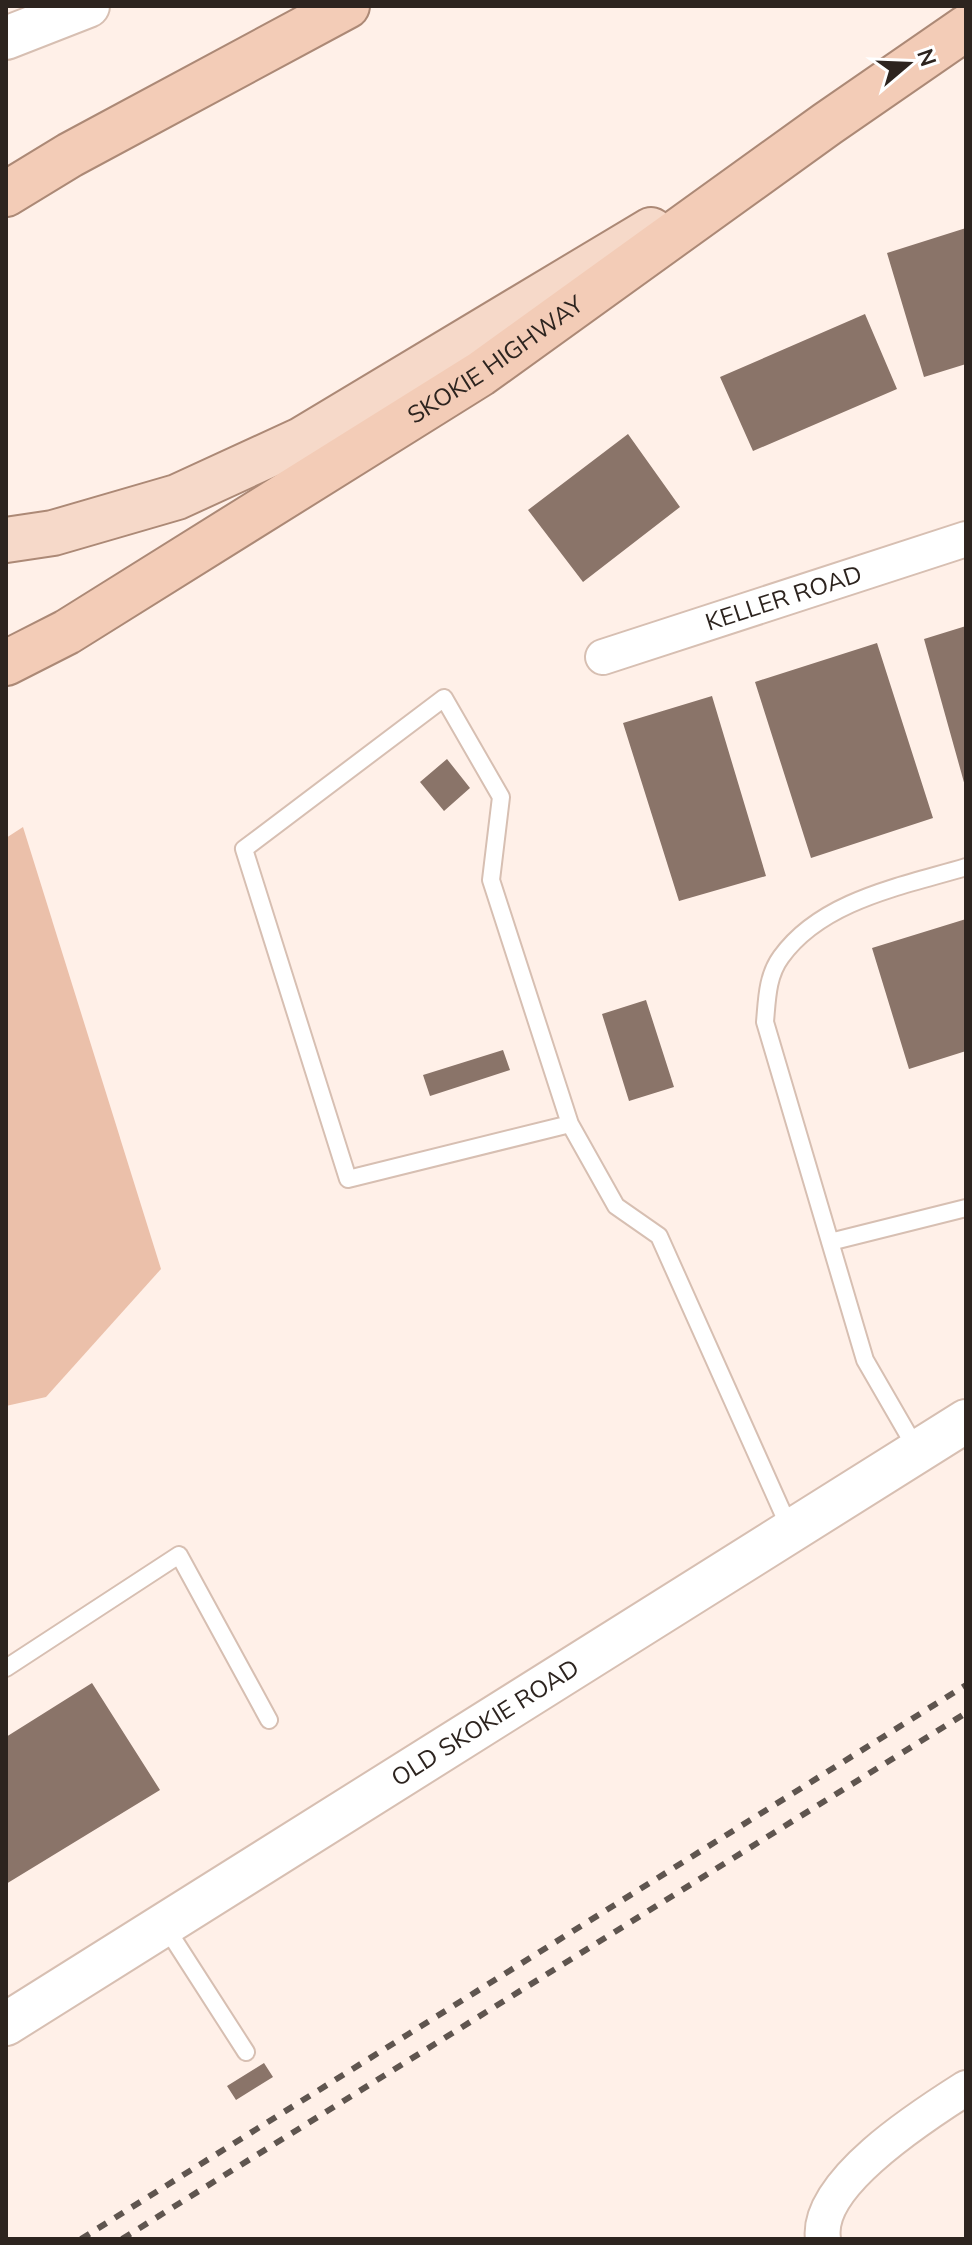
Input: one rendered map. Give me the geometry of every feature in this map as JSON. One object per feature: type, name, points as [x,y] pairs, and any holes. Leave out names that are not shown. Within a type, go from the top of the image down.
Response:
[{"type":"highway","points":[[6,194],[70,155],[347,6]]},
{"type":"highway","name":"SKOKIE HIGHWAY","points":[[6,663],[67,632],[480,374],[827,124],[966,28]]},
{"type":"highway","points":[[6,671],[67,632]]},
{"type":"main road","points":[[6,540],[53,533],[177,497],[301,440],[827,124]]},
{"type":"main road","points":[[6,180],[70,155]]},
{"type":"street","points":[[6,38],[88,6]]},
{"type":"street","name":"KELLER ROAD","points":[[603,657],[966,539]]},
{"type":"street","name":"OLD SKOKIE ROAD","points":[[7,2020],[164,1925],[966,1421]]},
{"type":"street","points":[[823,2239],[822,2230],[839,2189],[875,2152],[966,2088]]},
{"type":"lane","points":[[570,1124],[348,1179],[244,849],[444,698],[501,797],[491,880],[570,1124],[616,1206],[659,1236],[791,1531]]},
{"type":"lane","points":[[918,1451],[865,1360],[765,1022],[769,983],[780,958],[803,934],[833,913],[863,899],[966,867]]},
{"type":"lane","points":[[830,1242],[966,1208]]},
{"type":"lane","points":[[6,1668],[179,1555],[269,1720]]},
{"type":"lane","points":[[164,1925],[246,2052]]},
{"type":"shaded area","points":[[23,827],[161,1269],[46,1397],[6,1406],[6,838]]},
{"type":"building","points":[[966,228],[966,364],[924,377],[887,253]]},
{"type":"building","points":[[865,314],[897,389],[753,451],[720,377]]},
{"type":"building","points":[[628,434],[680,507],[583,582],[528,510]]},
{"type":"building","points":[[966,626],[966,786],[965,786],[924,639]]},
{"type":"building","points":[[877,643],[933,818],[811,858],[755,682]]},
{"type":"building","points":[[712,696],[766,876],[679,901],[623,723]]},
{"type":"building","points":[[447,759],[470,788],[444,811],[420,782]]},
{"type":"building","points":[[966,919],[966,1051],[909,1069],[872,948]]},
{"type":"building","points":[[646,1000],[674,1087],[629,1101],[602,1014]]},
{"type":"building","points":[[503,1050],[510,1070],[430,1096],[423,1075]]},
{"type":"building","points":[[92,1683],[160,1790],[6,1884],[6,1737]]},
{"type":"building","points":[[264,2063],[273,2077],[236,2100],[227,2086]]},
{"type":"railway","points":[[81,2239],[966,1685]]},
{"type":"railway","points":[[122,2239],[966,1713]]}]
